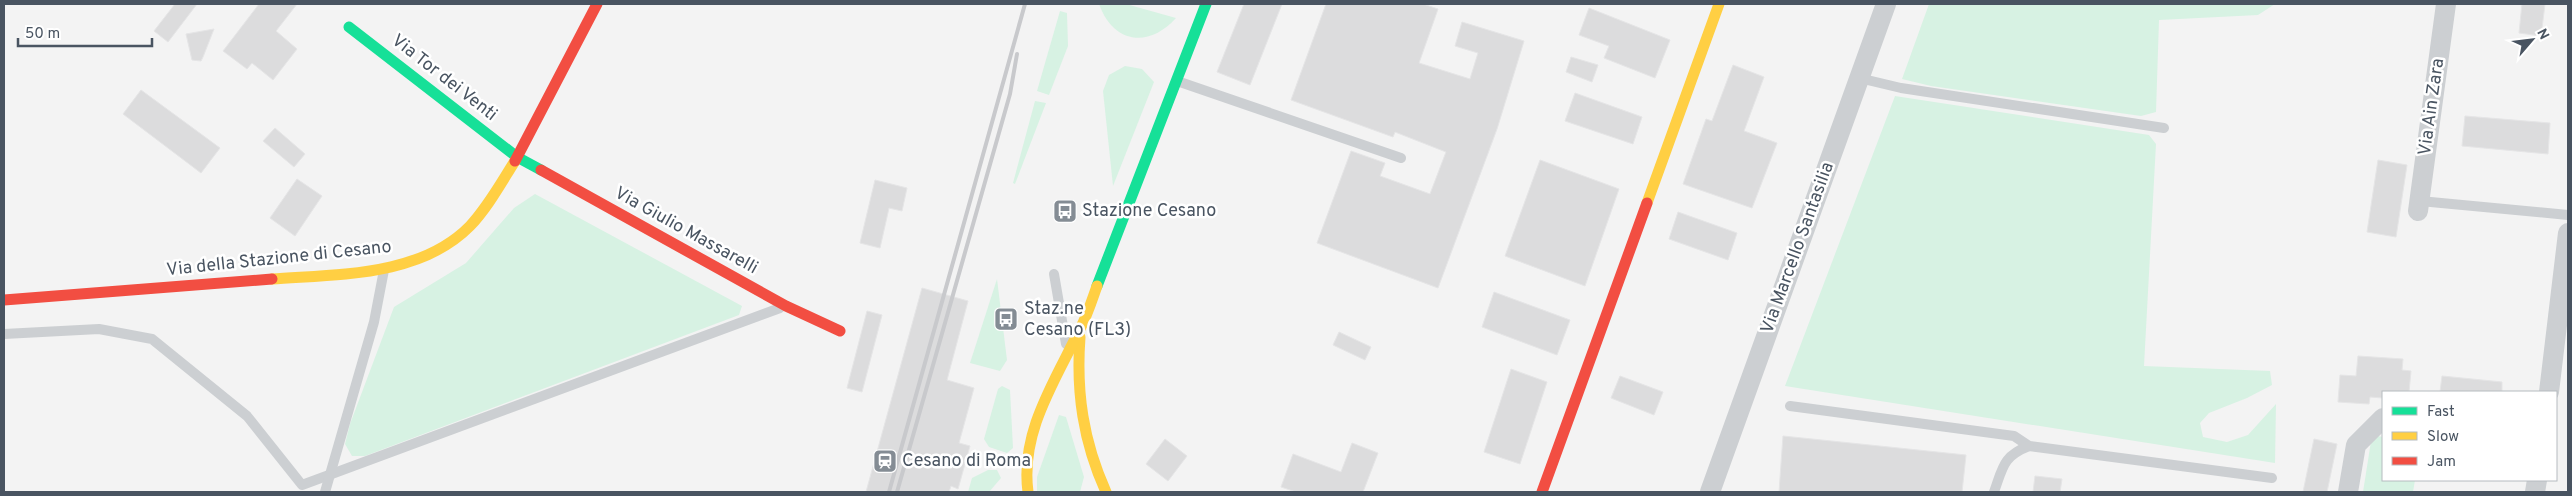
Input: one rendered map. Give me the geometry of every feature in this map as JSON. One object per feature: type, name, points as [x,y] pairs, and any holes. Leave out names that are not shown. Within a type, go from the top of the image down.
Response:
[{"type":"street","name":"Via della Stazione di Cesano","points":[[4,300],[384,269],[428,255],[458,236],[478,218],[517,158],[548,92],[597,4]]},
{"type":"street","points":[[1028,492],[1025,470],[1028,447],[1050,385],[1081,328],[1206,4]]},
{"type":"street","points":[[1542,492],[1719,4]]},
{"type":"street","name":"Via Marcello Santasilia","points":[[1710,492],[1886,4]]},
{"type":"street","name":"Via Ain Zara","points":[[2419,206],[2446,4]]},
{"type":"street","name":"Via Tor dei Venti","points":[[349,27],[517,158]]},
{"type":"street","name":"Via Giulio Massarelli","points":[[517,158],[786,306],[840,331]]},
{"type":"street","points":[[2549,391],[2568,232]]},
{"type":"street","points":[[1081,328],[1077,370],[1077,396],[1084,431],[1094,464],[1106,492]]},
{"type":"street","points":[[2348,492],[2356,445],[2382,419]]},
{"type":"street","points":[[1090,486],[1094,464]]},
{"type":"lane","points":[[1859,78],[1901,88],[2164,128]]},
{"type":"lane","points":[[1176,81],[1400,158]]},
{"type":"lane","points":[[2419,206],[2568,215]]},
{"type":"lane","points":[[325,492],[374,322],[384,269]]},
{"type":"lane","points":[[1054,274],[1067,352]]},
{"type":"lane","points":[[4,334],[99,329],[152,339],[247,416],[302,485],[786,306]]},
{"type":"lane","points":[[1790,406],[2014,436],[2029,446],[2272,478]]},
{"type":"lane","points":[[1994,492],[2006,460],[2014,452],[2029,446]]},
{"type":"green space","points":[[1099,4],[1126,4],[1176,18],[1165,28],[1154,34],[1132,37],[1122,34],[1113,27],[1105,17]]},
{"type":"green space","points":[[1929,4],[2275,4],[2258,15],[2159,20],[2156,112],[2141,116],[1931,86],[1902,79]]},
{"type":"green space","points":[[1060,11],[1067,13],[1068,46],[1049,95],[1037,91]]},
{"type":"green space","points":[[1125,66],[1142,69],[1154,82],[1113,186],[1103,91],[1109,75]]},
{"type":"green space","points":[[1895,96],[2149,135],[2156,144],[2144,366],[2270,371],[2272,385],[2247,398],[2209,413],[2200,423],[2203,437],[2227,442],[2248,435],[2276,404],[2275,463],[1785,386]]},
{"type":"green space","points":[[1035,101],[1046,103],[1015,184],[1013,183]]},
{"type":"green space","points":[[535,194],[742,306],[739,315],[365,456],[352,456],[345,444],[350,424],[394,307],[466,263],[514,208]]},
{"type":"green space","points":[[997,279],[1007,360],[1000,371],[970,363]]},
{"type":"green space","points":[[1002,386],[1010,390],[1013,448],[1007,453],[989,447],[984,439],[998,389]]},
{"type":"green space","points":[[1059,415],[1066,417],[1084,477],[1080,492],[1037,492],[1037,477]]},
{"type":"green space","points":[[2372,435],[2382,437],[2382,481],[2415,481],[2413,492],[2363,492]]},
{"type":"green space","points":[[988,470],[997,470],[1001,478],[989,492],[968,492],[972,478]]},
{"type":"building","points":[[175,4],[197,4],[168,42],[154,31]]},
{"type":"building","points":[[259,4],[297,4],[276,31],[297,49],[273,80],[252,63],[247,69],[223,51]]},
{"type":"building","points":[[1244,4],[1282,4],[1250,85],[1217,72]]},
{"type":"building","points":[[1326,4],[1423,4],[1438,9],[1419,63],[1470,79],[1478,53],[1455,46],[1462,22],[1524,41],[1497,129],[1438,288],[1317,243],[1351,151],[1385,163],[1380,176],[1430,194],[1446,152],[1395,132],[1393,137],[1291,100]]},
{"type":"building","points":[[2522,4],[2545,4],[2541,36],[2519,33]]},
{"type":"building","points":[[1589,8],[1670,40],[1655,78],[1604,58],[1609,46],[1579,35]]},
{"type":"building","points":[[214,29],[201,61],[192,60],[186,34]]},
{"type":"building","points":[[1571,57],[1598,65],[1592,82],[1566,72]]},
{"type":"building","points":[[1733,65],[1764,77],[1744,131],[1777,143],[1752,208],[1683,184],[1706,119],[1712,121]]},
{"type":"building","points":[[141,90],[220,148],[201,173],[123,114]]},
{"type":"building","points":[[1575,93],[1642,117],[1633,144],[1565,121]]},
{"type":"building","points":[[2465,116],[2550,123],[2548,154],[2462,146]]},
{"type":"building","points":[[275,128],[305,154],[294,167],[263,141]]},
{"type":"building","points":[[1540,160],[1619,189],[1585,286],[1505,256]]},
{"type":"building","points":[[2378,160],[2407,165],[2396,237],[2367,232]]},
{"type":"building","points":[[297,179],[322,196],[295,236],[270,218]]},
{"type":"building","points":[[875,180],[907,188],[902,211],[889,208],[880,248],[860,243]]},
{"type":"building","points":[[1678,212],[1737,233],[1728,260],[1669,239]]},
{"type":"building","points":[[922,288],[968,301],[947,380],[974,388],[959,443],[970,446],[958,489],[951,486],[949,492],[866,492]]},
{"type":"building","points":[[1494,292],[1570,320],[1557,355],[1482,327]]},
{"type":"building","points":[[867,311],[882,315],[862,392],[847,388]]},
{"type":"building","points":[[1339,332],[1371,347],[1365,360],[1333,345]]},
{"type":"building","points":[[2358,356],[2403,359],[2402,370],[2411,371],[2409,391],[2382,391],[2382,398],[2370,397],[2369,404],[2338,402],[2340,375],[2356,376]]},
{"type":"building","points":[[1511,369],[1547,382],[1520,464],[1484,452]]},
{"type":"building","points":[[1620,376],[1663,392],[1654,415],[1611,398]]},
{"type":"building","points":[[2442,376],[2502,382],[2502,391],[2440,391]]},
{"type":"building","points":[[1783,436],[1966,455],[1962,492],[1779,492]]},
{"type":"building","points":[[1165,439],[1187,456],[1168,481],[1146,464]]},
{"type":"building","points":[[2314,439],[2337,444],[2327,492],[2303,492]]},
{"type":"building","points":[[1352,443],[1378,453],[1363,492],[1296,492],[1281,487],[1293,454],[1341,472]]},
{"type":"building","points":[[2035,476],[2062,479],[2060,492],[2033,492]]},
{"type":"railway","points":[[889,492],[1025,4]]},
{"type":"railway","points":[[897,492],[1010,94],[1017,54]]},
{"type":"traffic: fast","points":[[1097,286],[1206,4]]},
{"type":"traffic: fast","points":[[349,27],[517,157],[541,170]]},
{"type":"traffic: slow","points":[[1647,203],[1719,4]]},
{"type":"traffic: slow","points":[[272,279],[377,270],[403,264],[427,255],[450,243],[477,219],[515,161]]},
{"type":"traffic: slow","points":[[1028,492],[1027,470],[1034,428],[1050,388],[1085,319],[1097,286]]},
{"type":"traffic: slow","points":[[1080,337],[1079,377],[1083,416],[1092,454],[1106,492]]},
{"type":"traffic: jam","points":[[515,161],[597,4]]},
{"type":"traffic: jam","points":[[541,170],[786,306],[840,331]]},
{"type":"traffic: jam","points":[[1542,492],[1647,203]]},
{"type":"traffic: jam","points":[[4,300],[272,279]]},
{"type":"place","name":"Stazione Cesano","points":[[1065,211]]},
{"type":"place","name":"Staz.ne Cesano (FL3)","points":[[1006,319]]},
{"type":"place","name":"Cesano di Roma","points":[[885,461]]}]
